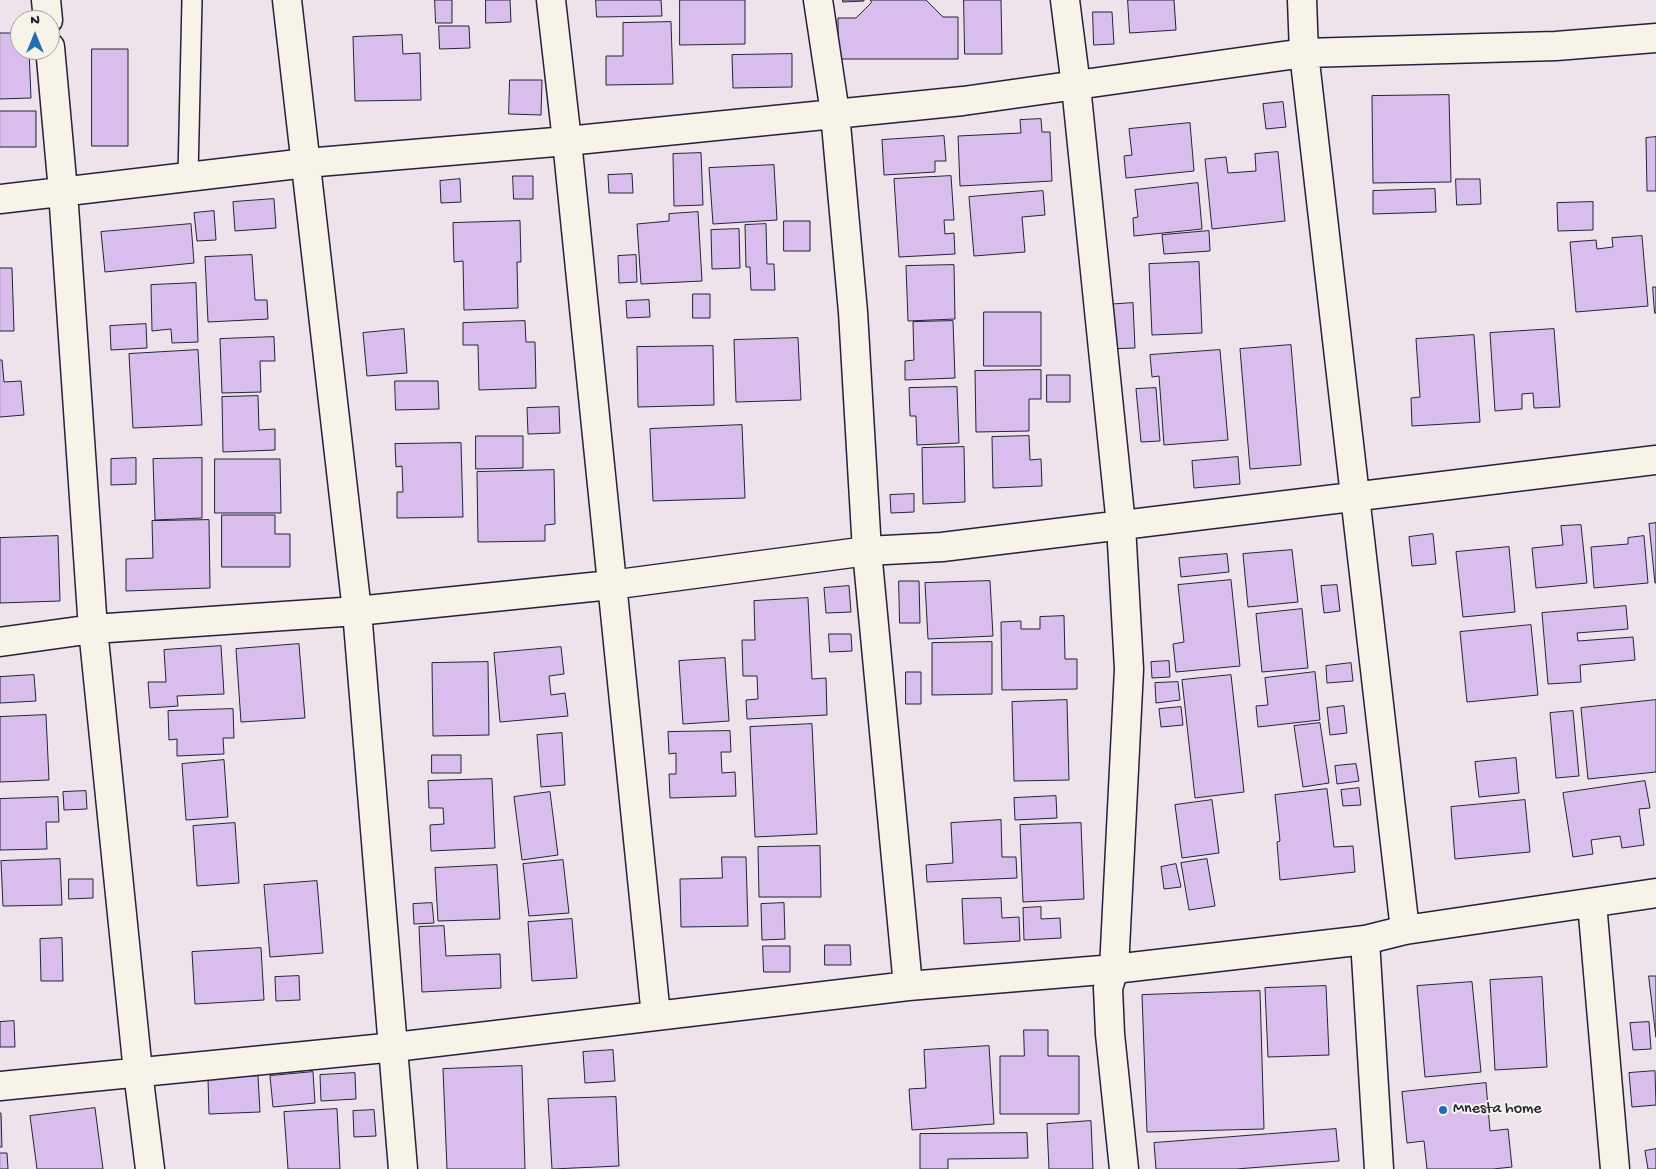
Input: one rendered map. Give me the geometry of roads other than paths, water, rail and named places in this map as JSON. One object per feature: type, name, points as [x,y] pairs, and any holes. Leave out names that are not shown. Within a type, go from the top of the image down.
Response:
[{"type":"street","points":[[287,0],[358,611],[404,1169]]},
{"type":"street","points":[[551,0],[656,1016]]},
{"type":"street","points":[[818,0],[835,113],[853,312],[867,551],[908,986]]},
{"type":"street","points":[[1065,0],[1076,86],[1121,525],[1129,669],[1114,969],[1108,988],[1109,1025],[1124,1169]]},
{"type":"street","points":[[1302,0],[1304,53],[1405,930]]},
{"type":"street","points":[[0,199],[306,163],[567,142],[962,101],[1304,53],[1556,46],[1656,38]]},
{"type":"street","points":[[51,60],[63,191],[93,629],[138,1072],[150,1169]]},
{"type":"street","points":[[0,642],[93,629],[358,611],[611,585],[867,551],[942,546],[1355,498],[1656,460]]},
{"type":"street","points":[[0,1086],[395,1047],[908,986],[1114,969],[1365,940],[1405,930],[1656,893]]},
{"type":"street","points":[[1592,903],[1615,1169]]},
{"type":"street","points":[[1365,940],[1380,1169]]},
{"type":"lane","points":[[188,176],[192,0]]},
{"type":"place","name":"Mnesta home","points":[[1443,1110]]}]
